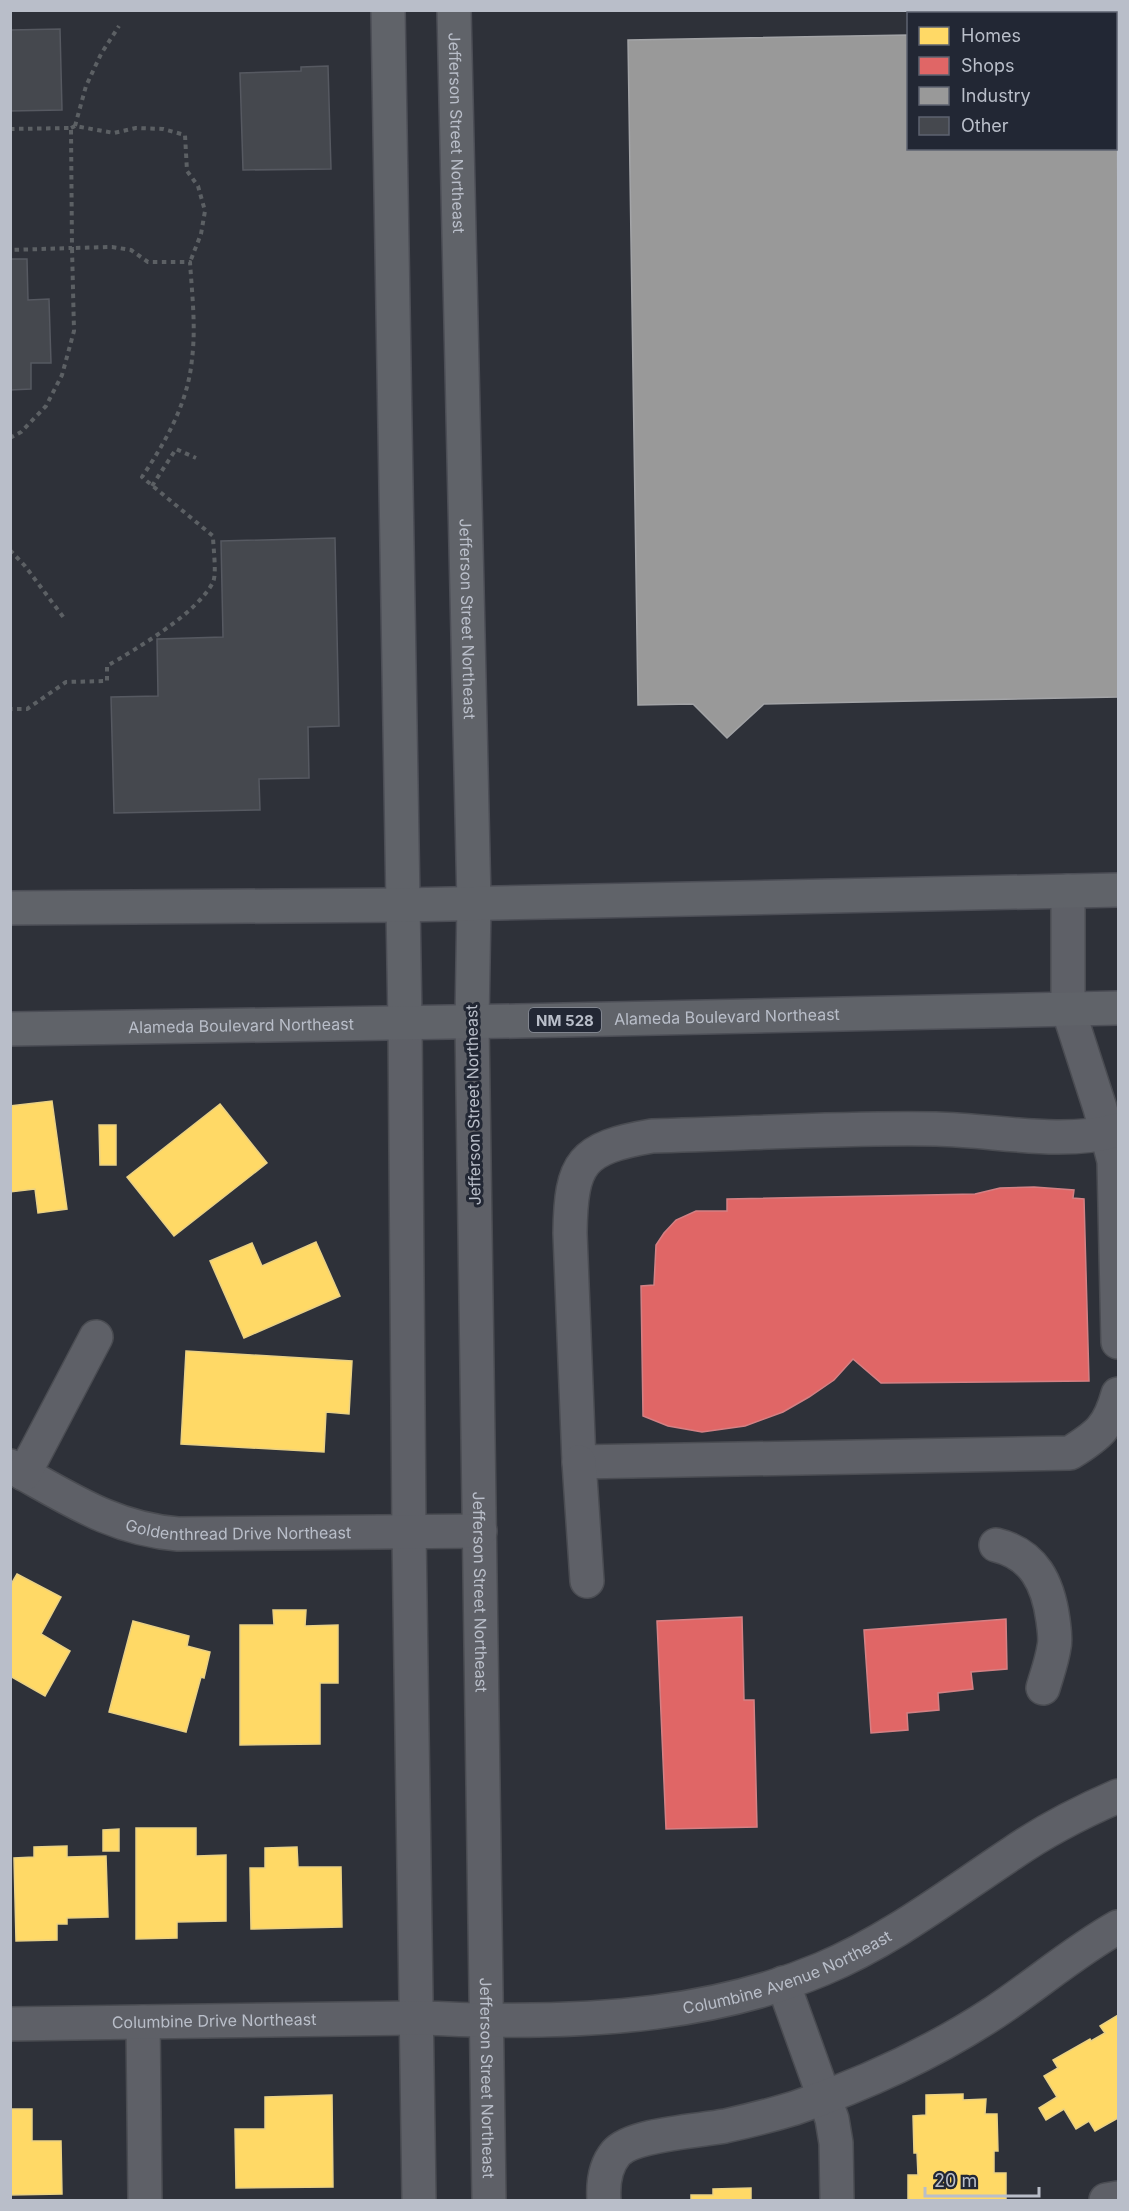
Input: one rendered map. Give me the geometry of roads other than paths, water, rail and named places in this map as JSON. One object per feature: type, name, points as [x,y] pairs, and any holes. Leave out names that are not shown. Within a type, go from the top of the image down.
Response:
[{"type":"main road","points":[[388,10],[405,1023]]},
{"type":"main road","name":"Jefferson Street Northeast","points":[[454,10],[474,903],[472,1022]]},
{"type":"main road","points":[[10,908],[403,905],[1119,890]]},
{"type":"main road","name":"Alameda Boulevard Northeast","points":[[10,1029],[1119,1008]]},
{"type":"street","points":[[1068,891],[1068,1009],[1113,1132]]},
{"type":"street","name":"Jefferson Street Northeast","points":[[472,1022],[489,2200]]},
{"type":"street","points":[[405,1023],[409,1533],[419,2200]]},
{"type":"street","points":[[1119,1100],[1113,1132],[1119,1342]]},
{"type":"street","points":[[586,1581],[579,1462],[571,1199],[575,1179],[583,1162],[619,1141],[652,1136],[898,1128],[956,1129],[1061,1137],[1113,1132]]},
{"type":"street","points":[[17,1470],[96,1337]]},
{"type":"street","points":[[579,1462],[1070,1453],[1093,1439],[1112,1416],[1119,1394]]},
{"type":"street","name":"Goldenthread Drive Northeast","points":[[17,1470],[106,1518],[157,1533],[480,1531]]},
{"type":"street","points":[[996,1545],[1012,1549],[1029,1562],[1039,1573],[1050,1600],[1055,1646],[1043,1688]]},
{"type":"street","name":"Columbine Avenue Northeast","points":[[416,2018],[486,2020],[617,2017],[702,2005],[783,1983],[822,1969],[901,1928],[1012,1852],[1056,1826],[1119,1796]]},
{"type":"street","points":[[604,2200],[607,2170],[616,2152],[630,2144],[645,2139],[760,2118],[888,2071],[993,2013],[1077,1953],[1119,1927]]},
{"type":"street","points":[[783,1983],[825,2096],[836,2144],[837,2200]]},
{"type":"street","name":"Columbine Drive Northeast","points":[[10,2024],[416,2018]]},
{"type":"street","points":[[143,2022],[146,2200]]},
{"type":"street","points":[[1106,2200],[1119,2198]]}]
